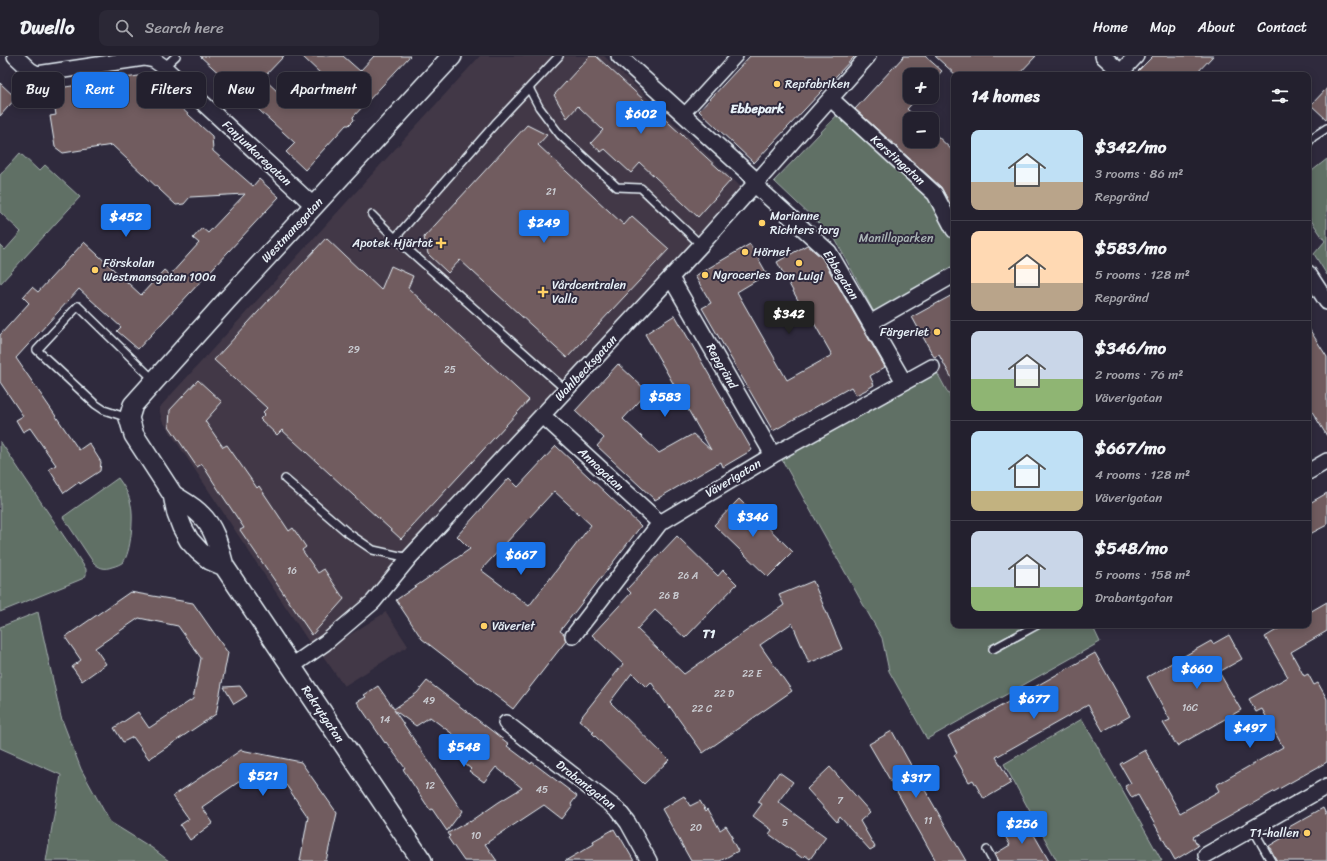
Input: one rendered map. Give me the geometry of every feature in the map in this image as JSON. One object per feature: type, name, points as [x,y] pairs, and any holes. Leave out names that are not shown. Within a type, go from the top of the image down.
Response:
[{"type":"street","name":"Fanjunkaregatan","points":[[14,56],[30,70],[38,74],[144,58],[154,60],[164,67],[314,206]]},
{"type":"street","name":"Westmansgatan","points":[[131,412],[155,380],[452,56]]},
{"type":"street","name":"Ebbegatan","points":[[619,56],[830,252],[904,382]]},
{"type":"street","points":[[683,115],[738,56]]},
{"type":"street","name":"Wahlbecksgatan","points":[[292,666],[325,643],[373,602],[409,558],[701,245],[868,56]]},
{"type":"street","points":[[1103,56],[1120,72]]},
{"type":"street","points":[[1124,72],[1136,56]]},
{"type":"street","name":"Kerstingatan","points":[[831,99],[935,194],[951,224]]},
{"type":"street","points":[[870,323],[951,277]]},
{"type":"street","points":[[1311,277],[1327,302]]},
{"type":"street","name":"Repgränd","points":[[671,278],[773,455]]},
{"type":"street","name":"Väverigatan","points":[[573,636],[660,523],[773,455],[932,367]]},
{"type":"street","name":"Rekrytgatan","points":[[131,412],[134,435],[173,495],[177,514],[189,540],[210,560],[224,566],[422,861]]},
{"type":"street","name":"Annagatan","points":[[542,415],[660,523]]},
{"type":"street","points":[[1311,470],[1327,461]]},
{"type":"street","name":"Drabantgatan","points":[[506,723],[618,810],[628,823],[649,861]]},
{"type":"street","points":[[1206,855],[1327,786]]},
{"type":"lane","points":[[164,67],[176,56]]},
{"type":"lane","points":[[395,238],[495,124],[558,56]]},
{"type":"lane","points":[[529,88],[539,107],[560,135],[617,187],[642,188],[701,245]]},
{"type":"lane","points":[[1311,137],[1327,128]]},
{"type":"lane","points":[[372,215],[395,238],[566,390]]},
{"type":"lane","points":[[131,412],[104,410],[95,404],[37,350],[78,306],[155,380]]},
{"type":"lane","points":[[285,479],[348,533],[373,550],[409,558]]},
{"type":"lane","points":[[993,649],[1032,628]]},
{"type":"lane","points":[[1253,829],[1271,861]]},
{"type":"lane","points":[[987,850],[993,861]]},
{"type":"shaded area","points":[[480,56],[604,56],[742,188],[406,549],[358,608],[311,645],[162,420],[159,408]]},
{"type":"shaded area","points":[[951,361],[951,398],[935,369]]},
{"type":"shaded area","points":[[386,612],[408,646],[344,686],[321,653]]},
{"type":"green space","name":"Manillaparken","points":[[842,110],[935,194],[951,224],[951,271],[875,314],[835,239],[774,181]]},
{"type":"green space","points":[[20,153],[39,171],[45,165],[80,197],[0,284],[0,245],[5,250],[21,232],[0,212],[0,175]]},
{"type":"green space","points":[[1327,159],[1327,275],[1314,254],[1325,241],[1311,220],[1311,172]]},
{"type":"green space","points":[[935,369],[951,398],[951,628],[1093,628],[1100,642],[927,739],[889,671],[882,638],[781,458]]},
{"type":"green space","points":[[0,441],[86,569],[86,575],[84,578],[0,612]]},
{"type":"green space","points":[[118,478],[126,490],[132,510],[130,543],[126,558],[123,562],[109,568],[104,568],[97,566],[93,562],[63,517]]},
{"type":"green space","points":[[38,612],[61,717],[81,769],[110,822],[152,848],[169,861],[46,861],[61,775],[0,748],[0,627]]},
{"type":"green space","points":[[1082,719],[1162,861],[1057,861],[1004,764]]},
{"type":"building","points":[[200,56],[284,56],[269,72],[217,72]]},
{"type":"building","points":[[302,56],[343,56],[360,71],[374,56],[410,56],[371,98],[371,72],[319,72]]},
{"type":"building","points":[[590,56],[596,56],[731,180],[698,217],[640,163],[631,173],[605,149],[601,152],[591,143],[603,130],[578,106],[567,118],[554,95]]},
{"type":"building","name":"Repfabriken","points":[[750,56],[855,56],[754,163],[699,111]]},
{"type":"building","points":[[904,56],[925,56],[939,68],[903,68],[903,104],[912,104],[907,109],[910,112],[903,112],[903,148],[939,148],[939,138],[951,149],[951,205],[941,187],[855,109]]},
{"type":"building","points":[[935,56],[1036,56],[1021,72],[953,72]]},
{"type":"building","points":[[1153,56],[1213,56],[1198,72],[1137,72]]},
{"type":"building","points":[[137,76],[137,108],[181,108],[212,136],[213,151],[253,186],[259,179],[279,197],[138,349],[117,331],[121,327],[79,289],[16,358],[79,450],[89,443],[101,462],[100,471],[80,484],[79,482],[64,493],[49,469],[56,465],[30,428],[23,432],[16,420],[23,416],[0,382],[0,335],[29,303],[23,297],[32,287],[38,292],[84,242],[141,295],[164,270],[170,275],[199,243],[193,238],[202,228],[208,233],[245,194],[190,197],[184,204],[176,205],[112,145],[63,153],[55,147],[50,116],[56,115],[55,108],[64,108],[64,87],[72,86],[72,108],[129,108],[129,77]]},
{"type":"building","points":[[0,83],[12,94],[12,102],[0,116]]},
{"type":"building","points":[[269,84],[277,91],[277,108],[361,108],[353,117],[354,120],[349,125],[346,125],[305,170],[286,152],[295,143],[257,108],[269,108]]},
{"type":"building","points":[[1327,88],[1327,120],[1311,105]]},
{"type":"building","points":[[527,125],[547,135],[538,145],[624,225],[632,216],[669,249],[567,358],[460,260],[448,273],[428,254],[424,237]]},
{"type":"building","points":[[326,238],[381,290],[391,266],[413,276],[408,288],[529,400],[401,539],[282,430],[277,435],[260,419],[265,414],[263,412],[267,408],[214,360]]},
{"type":"building","points":[[750,244],[767,274],[737,292],[787,380],[832,355],[806,309],[804,311],[777,262],[807,245],[822,258],[885,367],[870,376],[874,385],[866,390],[856,395],[851,387],[773,431],[702,308],[711,303],[695,276]]},
{"type":"building","name":"Färgeriet","points":[[951,296],[951,377],[939,355],[934,357],[912,317]]},
{"type":"building","points":[[675,315],[752,450],[723,467],[721,462],[655,500],[597,446],[604,438],[575,411],[618,364],[648,392],[623,419],[659,453],[693,434],[711,450],[645,334]]},
{"type":"building","points":[[1311,332],[1327,357],[1327,436],[1311,410]]},
{"type":"building","points":[[198,380],[222,402],[205,421],[223,447],[227,445],[257,488],[259,486],[289,531],[293,528],[306,547],[302,550],[318,573],[324,569],[344,599],[312,635],[240,530],[244,528],[202,464],[197,467],[169,426],[170,410]]},
{"type":"building","points":[[556,446],[641,526],[560,631],[564,634],[566,641],[513,709],[422,639],[396,600],[470,549],[457,536],[509,478],[518,487]],"holes":[[[554,491],[591,525],[529,606],[481,570]]]},
{"type":"building","points":[[1327,493],[1327,525],[1311,533],[1311,502]]},
{"type":"building","points":[[739,499],[793,552],[768,577],[714,525]]},
{"type":"building","points":[[677,536],[718,576],[723,570],[737,584],[685,638],[655,610],[637,629],[684,674],[784,605],[779,595],[813,581],[842,649],[809,663],[792,623],[760,645],[792,691],[703,753],[651,682],[646,687],[632,673],[610,702],[669,760],[644,784],[592,733],[594,732],[579,720],[623,664],[592,635],[631,593],[627,589]]},
{"type":"building","points":[[130,592],[193,603],[228,653],[216,714],[149,759],[133,737],[123,742],[114,728],[138,712],[149,728],[193,699],[201,658],[178,626],[139,618],[95,648],[106,664],[82,681],[72,667],[81,660],[65,637]]},
{"type":"building","points":[[1327,602],[1327,631],[1291,652],[1304,676],[1308,674],[1314,685],[1318,683],[1327,699],[1327,762],[1193,837],[1198,846],[1175,860],[1138,795],[1132,798],[1125,786],[1131,783],[1120,764],[1145,750],[1180,813],[1219,791],[1216,785],[1283,747],[1262,709],[1256,712],[1249,699],[1288,677],[1265,637],[1280,628],[1311,628],[1311,611]]},
{"type":"building","points":[[1229,635],[1242,659],[1219,672],[1241,710],[1177,746],[1163,723],[1170,720],[1147,677],[1211,641],[1213,644]]},
{"type":"building","points":[[1095,653],[1130,716],[1103,731],[1088,705],[996,757],[1011,783],[984,799],[973,780],[969,782],[954,755],[957,753],[948,736]]},
{"type":"building","points":[[427,681],[509,744],[507,746],[531,764],[532,762],[577,796],[571,804],[572,806],[562,819],[544,805],[485,844],[497,861],[464,861],[448,838],[450,836],[448,833],[469,821],[470,822],[522,788],[496,767],[484,782],[469,771],[471,769],[465,764],[475,751],[430,717],[416,726],[394,710],[462,811],[447,831],[432,809],[430,810],[403,769],[405,768],[386,742],[385,743],[357,702],[366,697],[364,695],[378,686],[394,709],[417,693]]},
{"type":"building","points":[[240,686],[247,696],[234,704],[224,687]]},
{"type":"building","points":[[892,731],[966,861],[936,861],[869,744]]},
{"type":"building","points":[[241,750],[301,762],[337,813],[326,861],[300,861],[308,817],[286,785],[246,777],[202,807],[213,823],[190,840],[180,825],[189,819],[173,796]]},
{"type":"building","points":[[830,767],[870,812],[860,821],[875,847],[870,850],[840,817],[837,822],[807,789]]},
{"type":"building","points":[[779,772],[793,782],[778,802],[826,837],[810,859],[805,855],[802,858],[769,834],[772,830],[753,816],[762,804],[758,802]]},
{"type":"building","points":[[684,796],[690,806],[700,801],[706,811],[708,809],[720,830],[726,826],[733,837],[731,838],[738,851],[720,861],[691,861],[662,809]]},
{"type":"building","name":"T1-hallen","points":[[1323,808],[1327,816],[1327,861],[1277,861],[1269,846],[1284,837],[1283,835],[1291,831],[1289,827]]},
{"type":"building","points":[[1025,819],[1049,861],[998,861],[995,854],[1010,845],[1003,832]]},
{"type":"building","points":[[614,829],[634,861],[565,861],[594,844],[593,841]]},
{"type":"place","name":"Repfabriken","points":[[777,84]]},
{"type":"place","name":"Marianne Richters torg","points":[[762,223]]},
{"type":"place","name":"Apotek Hjärtat","points":[[441,243]]},
{"type":"place","name":"Hörnet","points":[[745,252]]},
{"type":"place","name":"Don Luigi","points":[[799,263]]},
{"type":"place","name":"Förskolan Westmansgatan 100a","points":[[95,270]]},
{"type":"place","name":"Ngroceries","points":[[705,275]]},
{"type":"place","name":"Vårdcentralen Valla","points":[[543,292]]},
{"type":"place","name":"Färgeriet","points":[[937,332]]},
{"type":"place","name":"Väveriet","points":[[484,626]]},
{"type":"place","name":"T1-hallen","points":[[1307,833]]},
{"type":"district","name":"Ebbepark","points":[[757,108]]},
{"type":"district","name":"T1","points":[[709,633]]}]
